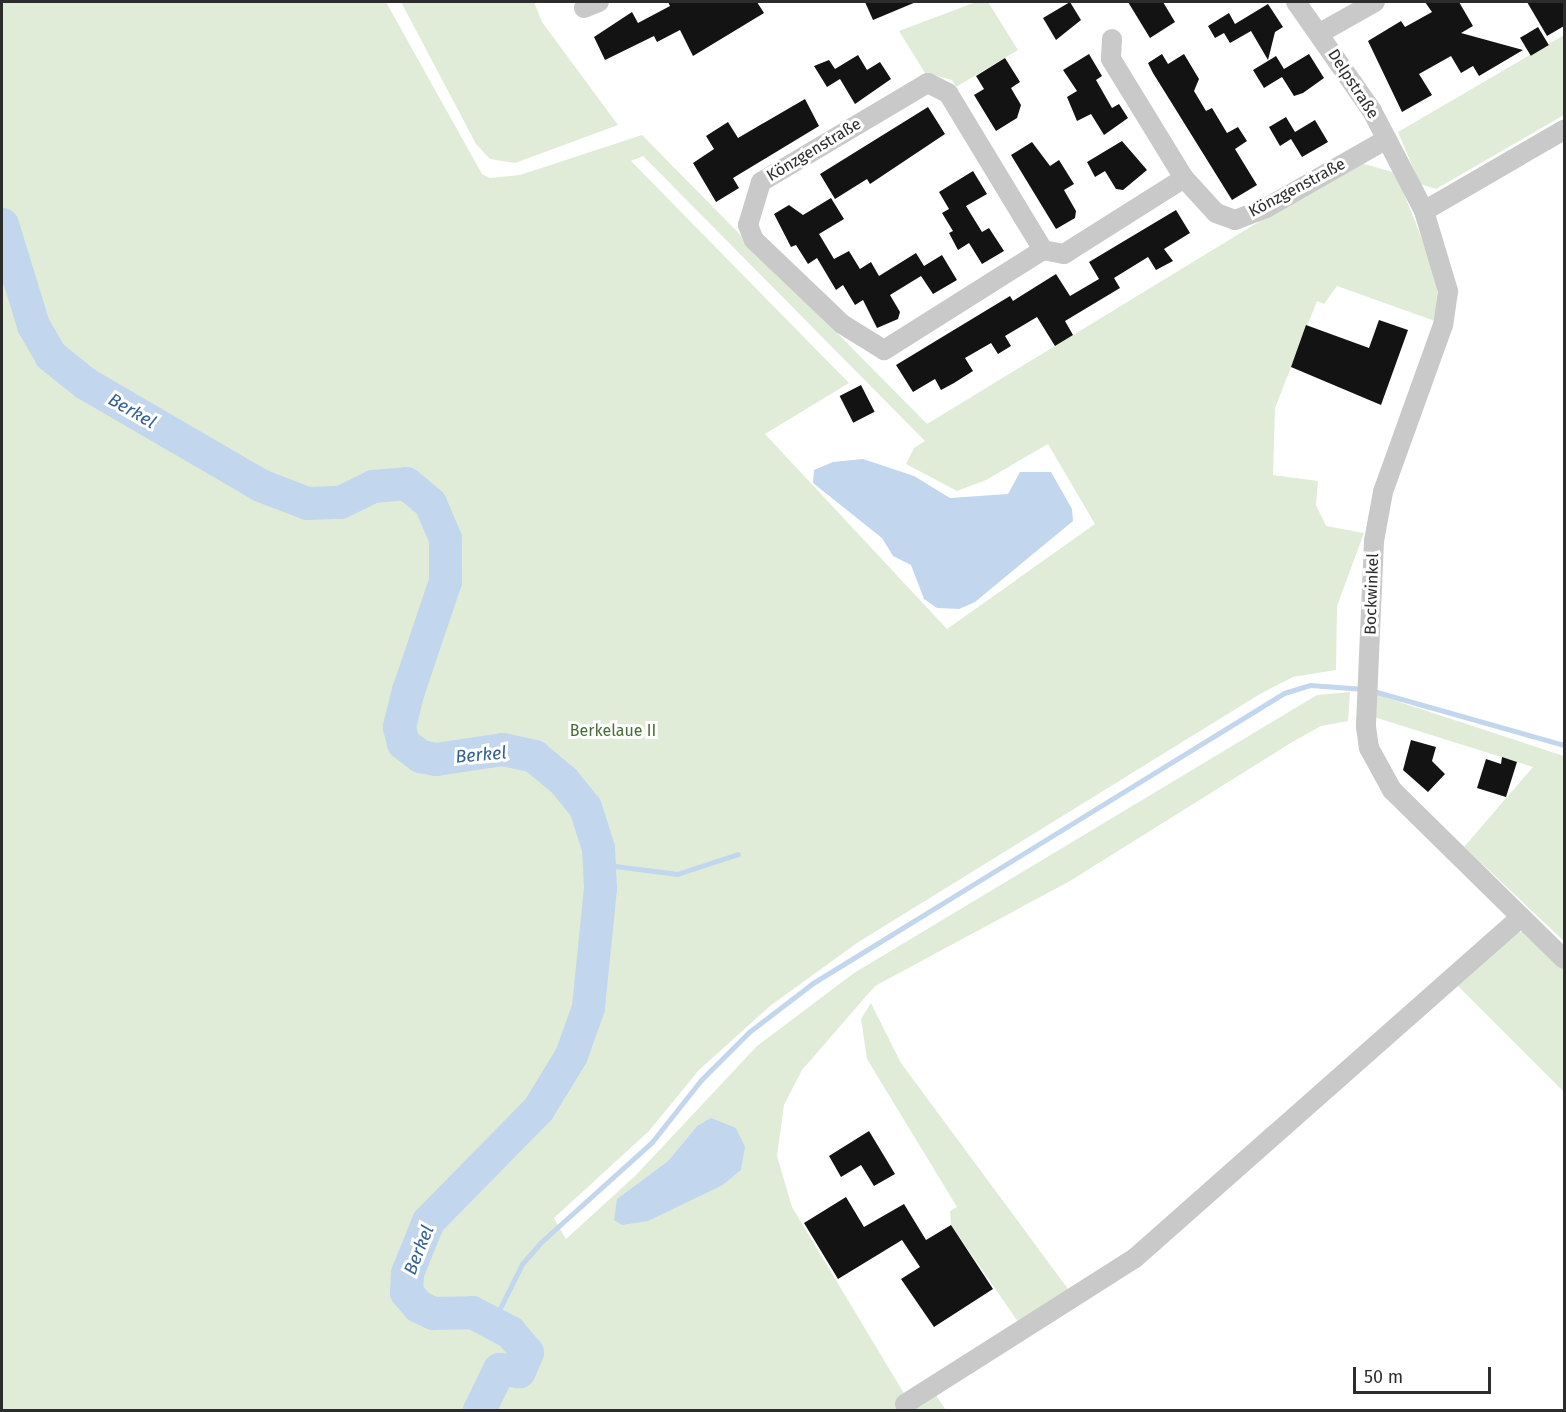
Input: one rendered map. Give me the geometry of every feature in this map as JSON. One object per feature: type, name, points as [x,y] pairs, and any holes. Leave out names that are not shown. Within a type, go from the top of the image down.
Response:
[{"type":"street","name":"Delpstraße","points":[[1296,2],[1320,33],[1387,139],[1402,171]]},
{"type":"street","points":[[1320,33],[1375,2]]},
{"type":"street","name":"Könzgenstraße","points":[[1112,39],[1111,59],[1184,178],[1216,213],[1235,220],[1266,208],[1387,139]]},
{"type":"street","name":"Könzgenstraße","points":[[928,83],[948,93],[1042,250],[884,350],[842,324],[754,240],[748,225],[761,182],[928,83]]},
{"type":"street","points":[[1424,211],[1564,130]]},
{"type":"street","name":"Bockwinkel","points":[[1402,171],[1424,211],[1448,291],[1446,312],[1383,492],[1374,542],[1366,727],[1369,748],[1392,790],[1564,959]]},
{"type":"street","points":[[1042,250],[1064,254],[1075,250],[1184,178]]},
{"type":"street","points":[[905,1404],[1136,1257],[1521,917]]},
{"type":"green space","name":"Berkelaue II","points":[[2,2],[386,2],[482,174],[490,178],[520,175],[642,135],[927,424],[1357,162],[1396,173],[1438,280],[1435,321],[1337,286],[1324,304],[1317,301],[1275,408],[1273,475],[1318,481],[1316,505],[1326,526],[1364,533],[1337,606],[1336,670],[1293,677],[1260,694],[857,943],[770,1006],[699,1070],[649,1131],[554,1218],[566,1239],[636,1175],[757,1046],[854,973],[1317,695],[1350,692],[1348,721],[1321,726],[1294,741],[1070,881],[875,986],[802,1070],[784,1105],[777,1156],[792,1207],[911,1405],[933,1391],[946,1410],[2,1410]],"holes":[[[643,156],[925,441],[914,448],[906,464],[957,491],[986,480],[1048,444],[1095,524],[947,629],[765,434],[849,383],[631,161]],[[697,1126],[741,1170],[723,1185],[665,1211],[633,1187],[668,1161]]]},
{"type":"green space","points":[[401,2],[534,2],[542,22],[618,125],[515,163],[490,159],[476,144]]},
{"type":"green space","points":[[976,2],[988,2],[1018,50],[956,87],[952,80],[925,73],[899,31]]},
{"type":"green space","points":[[1564,35],[1564,115],[1436,189],[1420,184],[1398,132]]},
{"type":"green space","points":[[1375,694],[1564,756],[1564,941],[1464,847],[1533,767],[1374,717]]},
{"type":"green space","points":[[1528,930],[1564,966],[1564,1092],[1452,980],[1512,934]]},
{"type":"green space","points":[[871,1003],[901,1063],[1071,1293],[1021,1326],[951,1225],[950,1211],[957,1207],[867,1059],[861,1019]]},
{"type":"water","points":[[863,459],[914,476],[950,498],[1008,494],[1020,472],[1051,472],[1072,509],[1073,521],[975,602],[959,609],[937,608],[924,599],[911,565],[893,556],[882,538],[813,483],[814,470],[833,462]]},
{"type":"water","points":[[711,1118],[736,1128],[745,1147],[741,1170],[723,1185],[648,1221],[622,1225],[614,1220],[617,1199],[668,1161],[697,1126]]},
{"type":"building","points":[[668,2],[757,2],[764,13],[693,56],[680,30],[657,42],[654,36],[605,60],[594,37],[632,12],[638,23],[670,6]]},
{"type":"building","points":[[865,2],[916,2],[873,20]]},
{"type":"building","points":[[1070,2],[1081,20],[1056,40],[1043,18]]},
{"type":"building","points":[[1128,2],[1163,2],[1175,22],[1150,38]]},
{"type":"building","points":[[1425,2],[1459,2],[1473,26],[1461,33],[1523,50],[1479,76],[1473,66],[1461,73],[1451,56],[1419,74],[1432,95],[1402,112],[1368,41],[1401,21],[1405,27],[1432,12]]},
{"type":"building","points":[[1527,2],[1564,2],[1564,26],[1547,36]]},
{"type":"building","points":[[1268,4],[1283,27],[1275,32],[1268,60],[1251,31],[1230,43],[1224,33],[1215,38],[1208,26],[1229,13],[1235,24]]},
{"type":"building","points":[[1538,27],[1549,45],[1531,56],[1520,38]]},
{"type":"building","points":[[1089,54],[1102,76],[1096,80],[1112,108],[1119,104],[1128,118],[1104,135],[1091,114],[1077,121],[1067,97],[1077,91],[1063,70]]},
{"type":"building","points":[[1162,54],[1168,64],[1184,54],[1199,79],[1194,91],[1206,111],[1212,108],[1227,133],[1238,127],[1247,141],[1235,149],[1257,185],[1232,200],[1148,63]]},
{"type":"building","points":[[1309,54],[1324,78],[1303,93],[1294,96],[1282,77],[1264,88],[1253,70],[1276,56],[1284,69]]},
{"type":"building","points":[[858,55],[867,70],[880,62],[891,79],[855,104],[840,79],[827,87],[814,66],[829,60],[835,69]]},
{"type":"building","points":[[1005,58],[1020,82],[1011,88],[1021,105],[1017,118],[996,131],[974,95],[984,89],[976,76]]},
{"type":"building","points":[[805,99],[819,126],[733,178],[739,188],[716,202],[693,163],[714,149],[706,136],[728,122],[738,138]]},
{"type":"building","points":[[928,107],[945,134],[870,184],[867,179],[835,199],[820,174]]},
{"type":"building","points":[[1286,117],[1295,132],[1315,120],[1328,142],[1302,157],[1291,139],[1280,146],[1269,127]]},
{"type":"building","points":[[1122,141],[1147,170],[1123,190],[1116,189],[1105,171],[1095,177],[1087,162]]},
{"type":"building","points":[[1032,142],[1050,166],[1059,160],[1074,184],[1064,190],[1076,211],[1075,218],[1056,229],[1011,155]]},
{"type":"building","points":[[973,171],[987,194],[966,206],[982,232],[989,228],[1004,251],[982,264],[969,243],[958,250],[949,233],[953,231],[942,213],[949,209],[939,192]]},
{"type":"building","points":[[831,198],[844,219],[819,234],[834,259],[849,251],[860,269],[871,262],[879,276],[916,253],[924,266],[942,255],[957,280],[933,294],[921,276],[890,295],[900,312],[898,319],[877,328],[863,300],[855,305],[843,285],[836,290],[817,258],[808,264],[796,245],[791,247],[774,214],[789,205],[803,215]]},
{"type":"building","points":[[1176,210],[1190,233],[1164,249],[1173,261],[1156,270],[1148,257],[1114,278],[1120,288],[1065,321],[1073,335],[1055,346],[1037,317],[1005,336],[1011,346],[998,354],[991,343],[965,358],[973,371],[941,390],[935,379],[913,392],[896,365],[1010,296],[1013,301],[1056,274],[1070,296],[1099,279],[1089,262]]},
{"type":"building","points":[[1379,320],[1408,330],[1381,405],[1291,367],[1306,325],[1369,348]]},
{"type":"building","points":[[861,385],[875,412],[853,423],[840,396]]},
{"type":"building","points":[[1411,740],[1436,747],[1432,761],[1445,774],[1428,792],[1403,770]]},
{"type":"building","points":[[1502,757],[1517,762],[1506,797],[1477,788],[1486,759],[1501,764]]},
{"type":"building","points":[[869,1131],[895,1174],[874,1186],[861,1165],[841,1177],[829,1156]]},
{"type":"building","points":[[846,1197],[864,1227],[904,1204],[926,1240],[951,1225],[993,1289],[934,1327],[901,1279],[920,1267],[902,1240],[838,1279],[804,1223]]},
{"type":"waterway","name":"Berkel","points":[[2,224],[33,325],[50,355],[85,383],[260,485],[307,503],[340,502],[373,486],[406,483],[430,503],[445,539],[445,581],[408,690],[399,727],[403,743],[420,756],[436,759],[502,749],[534,756],[563,780],[585,807],[598,848],[600,888],[588,1007],[571,1055],[538,1109],[428,1221],[407,1273],[406,1292],[418,1306],[433,1313],[472,1312],[510,1332],[527,1352],[519,1371],[499,1369],[479,1410]]},
{"type":"waterway","points":[[493,1322],[522,1264],[540,1243],[652,1142],[701,1080],[749,1032],[813,983],[1284,693],[1310,685],[1364,689]]},
{"type":"waterway","points":[[1373,691],[1564,745]]},
{"type":"waterway","points":[[599,864],[677,874],[738,854]]}]
